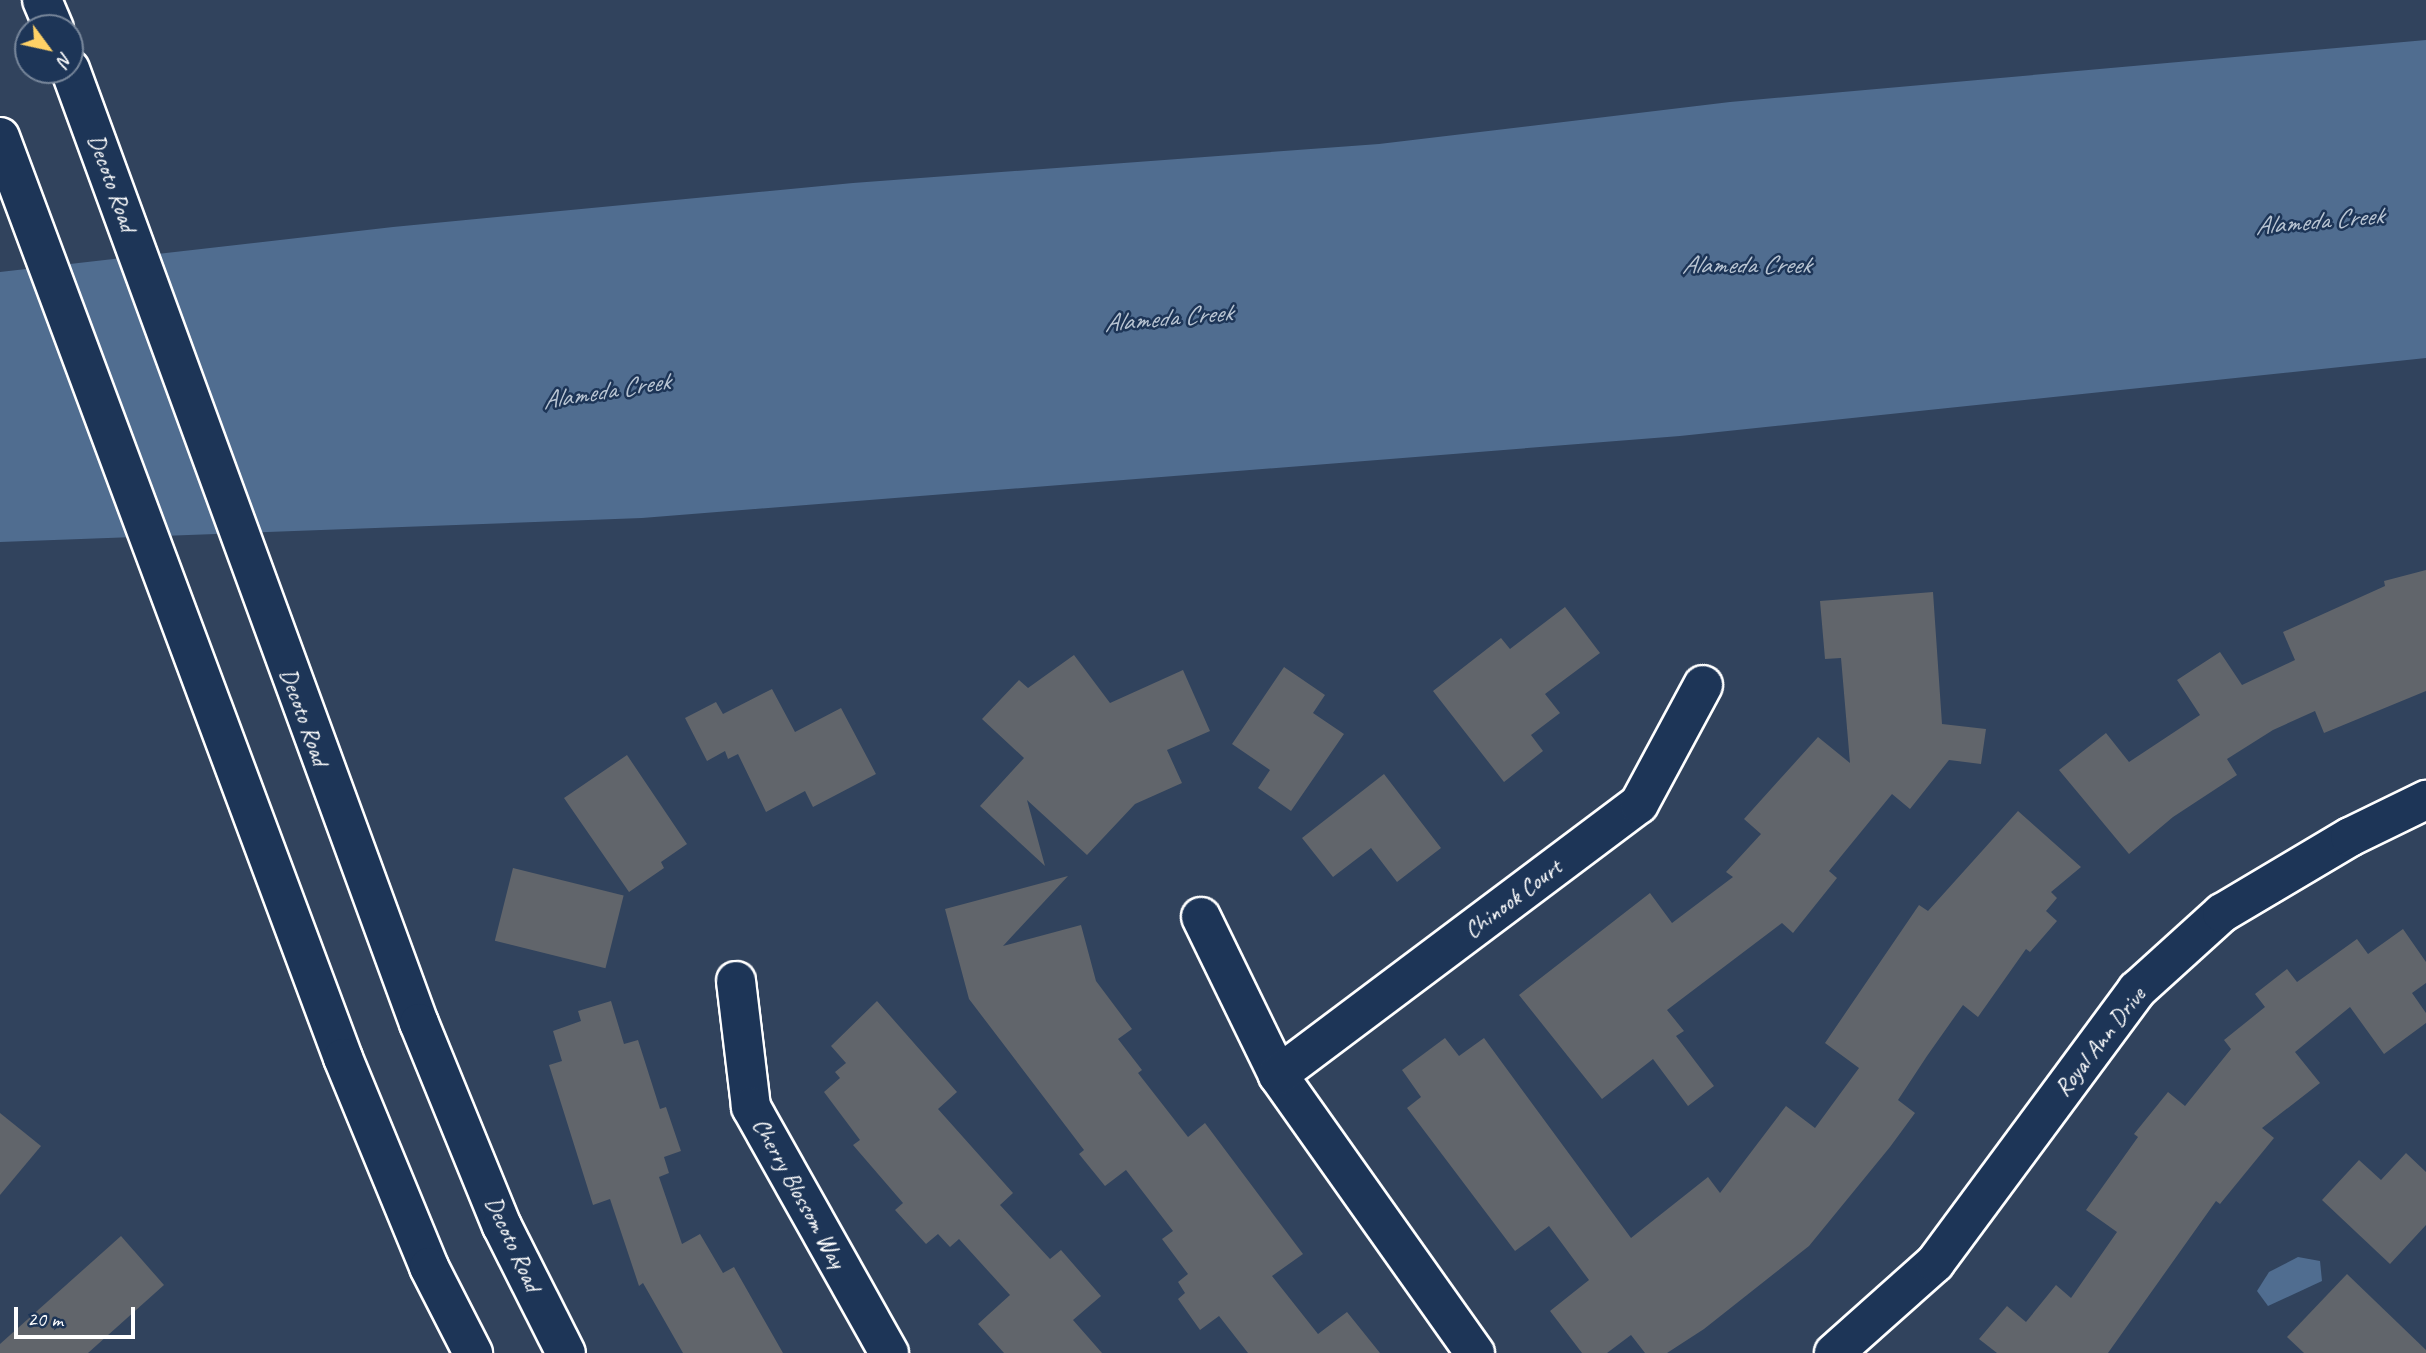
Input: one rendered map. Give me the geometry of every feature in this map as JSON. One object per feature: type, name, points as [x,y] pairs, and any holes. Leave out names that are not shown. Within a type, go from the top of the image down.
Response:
[{"type":"main road","name":"Decoto Road","points":[[76,84],[294,692],[445,1087],[502,1226],[566,1353]]},
{"type":"main road","points":[[0,137],[343,1058],[429,1267],[473,1353]]},
{"type":"main road","name":"Chinook Court","points":[[1278,1075],[1639,804],[1703,685]]},
{"type":"main road","name":"Royal Ann Drive","points":[[1834,1353],[1935,1263],[2137,990],[2222,913],[2350,837],[2426,800]]},
{"type":"main road","points":[[1201,917],[1278,1075],[1475,1353]]},
{"type":"main road","name":"Cherry Blossom Way","points":[[736,981],[751,1107],[889,1353]]},
{"type":"water","name":"Alameda Creek","points":[[2426,40],[2426,358],[1680,436],[642,518],[0,542],[0,272],[393,227],[853,183],[1379,144],[1730,102]]},
{"type":"water","points":[[2298,1257],[2320,1261],[2322,1281],[2268,1306],[2257,1291],[2269,1272]]},
{"type":"building","points":[[2426,570],[2426,691],[2324,733],[2315,711],[2273,730],[2227,759],[2237,775],[2173,817],[2129,854],[2059,770],[2106,733],[2129,762],[2200,715],[2177,680],[2220,652],[2242,685],[2295,660],[2283,632],[2385,586],[2384,581]]},
{"type":"building","points":[[1933,592],[1942,724],[1986,729],[1981,764],[1949,760],[1910,809],[1892,794],[1829,871],[1837,878],[1793,933],[1782,923],[1667,1010],[1684,1031],[1676,1036],[1714,1086],[1688,1106],[1653,1059],[1602,1099],[1519,995],[1650,893],[1672,923],[1733,877],[1726,872],[1761,834],[1744,819],[1818,737],[1850,763],[1841,658],[1825,659],[1820,601]]},
{"type":"building","points":[[1565,607],[1600,653],[1545,694],[1560,713],[1531,735],[1543,751],[1504,782],[1433,691],[1501,638],[1510,649]]},
{"type":"building","points":[[1074,655],[1110,703],[1183,670],[1210,731],[1167,750],[1182,783],[1135,804],[1087,855],[1027,800],[1045,866],[980,806],[1024,758],[982,719],[1019,680],[1028,688]]},
{"type":"building","points":[[1284,667],[1325,695],[1313,713],[1344,734],[1291,811],[1258,788],[1270,770],[1232,744]]},
{"type":"building","points":[[772,689],[795,732],[841,708],[876,774],[813,807],[805,791],[766,812],[738,754],[728,759],[725,751],[707,761],[685,718],[716,702],[723,714]]},
{"type":"building","points":[[627,755],[687,844],[661,862],[664,868],[629,892],[564,798]]},
{"type":"building","points":[[1384,774],[1441,848],[1397,882],[1371,848],[1333,877],[1302,838]]},
{"type":"building","points":[[2018,811],[2081,867],[2051,892],[2057,898],[2046,911],[2057,921],[2030,952],[2026,949],[1978,1017],[1963,1005],[1927,1056],[1898,1100],[1915,1113],[1890,1147],[1809,1246],[1704,1329],[1667,1353],[1645,1353],[1631,1335],[1607,1353],[1582,1353],[1550,1311],[1589,1280],[1549,1226],[1515,1251],[1407,1108],[1421,1097],[1402,1070],[1445,1038],[1459,1056],[1484,1038],[1631,1238],[1708,1177],[1720,1193],[1786,1106],[1815,1128],[1859,1068],[1825,1043],[1919,905],[1928,911]]},
{"type":"building","points":[[513,868],[624,896],[605,968],[495,941]]},
{"type":"building","points":[[1068,876],[1003,946],[1081,925],[1096,981],[1132,1029],[1118,1039],[1142,1070],[1138,1073],[1188,1137],[1205,1123],[1303,1254],[1272,1276],[1318,1334],[1347,1312],[1380,1353],[1248,1353],[1219,1316],[1200,1330],[1178,1299],[1185,1293],[1178,1282],[1188,1274],[1162,1239],[1173,1231],[1126,1170],[1105,1186],[1079,1154],[1084,1150],[969,999],[945,909]]},
{"type":"building","points":[[2403,929],[2426,962],[2426,983],[2412,993],[2426,1013],[2426,1023],[2384,1054],[2350,1007],[2295,1052],[2320,1083],[2262,1128],[2274,1138],[2220,1204],[2216,1201],[2108,1353],[1997,1353],[1979,1339],[2007,1306],[2026,1322],[2056,1285],[2071,1298],[2117,1232],[2086,1210],[2138,1137],[2134,1134],[2168,1092],[2185,1106],[2231,1049],[2224,1040],[2265,1007],[2255,994],[2287,969],[2297,982],[2357,939],[2368,954]]},
{"type":"building","points":[[611,1001],[624,1044],[638,1040],[660,1109],[666,1107],[681,1151],[664,1157],[669,1173],[659,1177],[682,1244],[700,1234],[723,1273],[734,1267],[783,1353],[683,1353],[643,1283],[639,1286],[610,1199],[593,1205],[549,1065],[562,1061],[553,1031],[581,1021],[578,1011]]},
{"type":"building","points":[[877,1001],[957,1092],[938,1109],[1013,1193],[1000,1205],[1050,1259],[1061,1250],[1101,1296],[1073,1320],[1102,1353],[1004,1353],[978,1324],[1010,1295],[959,1239],[950,1247],[938,1234],[926,1244],[895,1210],[903,1203],[853,1145],[860,1140],[824,1092],[840,1078],[835,1072],[846,1063],[831,1046]]},
{"type":"building","points":[[0,1113],[41,1146],[0,1195]]},
{"type":"building","points":[[2406,1153],[2426,1172],[2426,1225],[2390,1264],[2322,1200],[2359,1160],[2381,1180]]},
{"type":"building","points":[[121,1236],[164,1285],[88,1353],[0,1353],[0,1344]]},
{"type":"building","points":[[2347,1274],[2426,1350],[2426,1353],[2304,1353],[2287,1337]]}]
